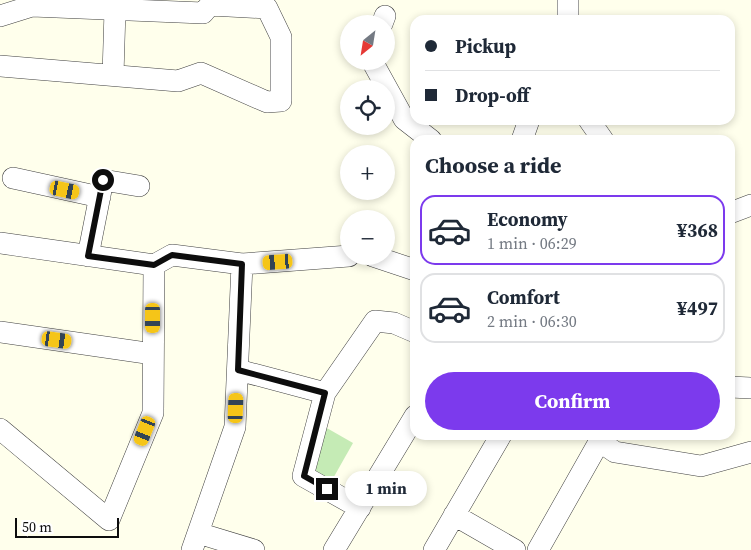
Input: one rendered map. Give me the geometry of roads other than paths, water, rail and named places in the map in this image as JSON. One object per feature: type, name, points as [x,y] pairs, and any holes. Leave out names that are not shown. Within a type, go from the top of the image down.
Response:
[{"type":"street","points":[[568,0],[568,15]]},
{"type":"street","points":[[0,16],[32,6],[203,13],[210,3],[266,8],[281,37],[281,101],[267,102],[201,73],[178,81],[0,66]]},
{"type":"street","points":[[114,75],[115,10]]},
{"type":"street","points":[[377,70],[404,119],[410,124]]},
{"type":"street","points":[[412,125],[425,135]]},
{"type":"street","points":[[13,178],[100,197]]},
{"type":"street","points":[[88,256],[103,180],[139,186]]},
{"type":"street","points":[[735,211],[751,205]]},
{"type":"street","points":[[0,243],[154,265],[172,255],[242,264],[340,257]]},
{"type":"street","points":[[395,263],[410,268]]},
{"type":"street","points":[[242,264],[235,427],[195,542],[254,550]]},
{"type":"street","points":[[0,429],[109,520],[153,413],[154,265]]},
{"type":"street","points":[[360,508],[304,476],[325,393],[375,321],[394,323],[410,330]]},
{"type":"street","points":[[0,332],[153,354]]},
{"type":"street","points":[[238,370],[325,393]]},
{"type":"street","points":[[735,387],[751,388]]},
{"type":"street","points":[[334,550],[410,424]]},
{"type":"street","points":[[434,550],[498,440]]},
{"type":"street","points":[[538,550],[600,440]]},
{"type":"street","points":[[603,440],[614,452],[701,466],[751,452]]},
{"type":"street","points":[[454,515],[516,550]]}]
